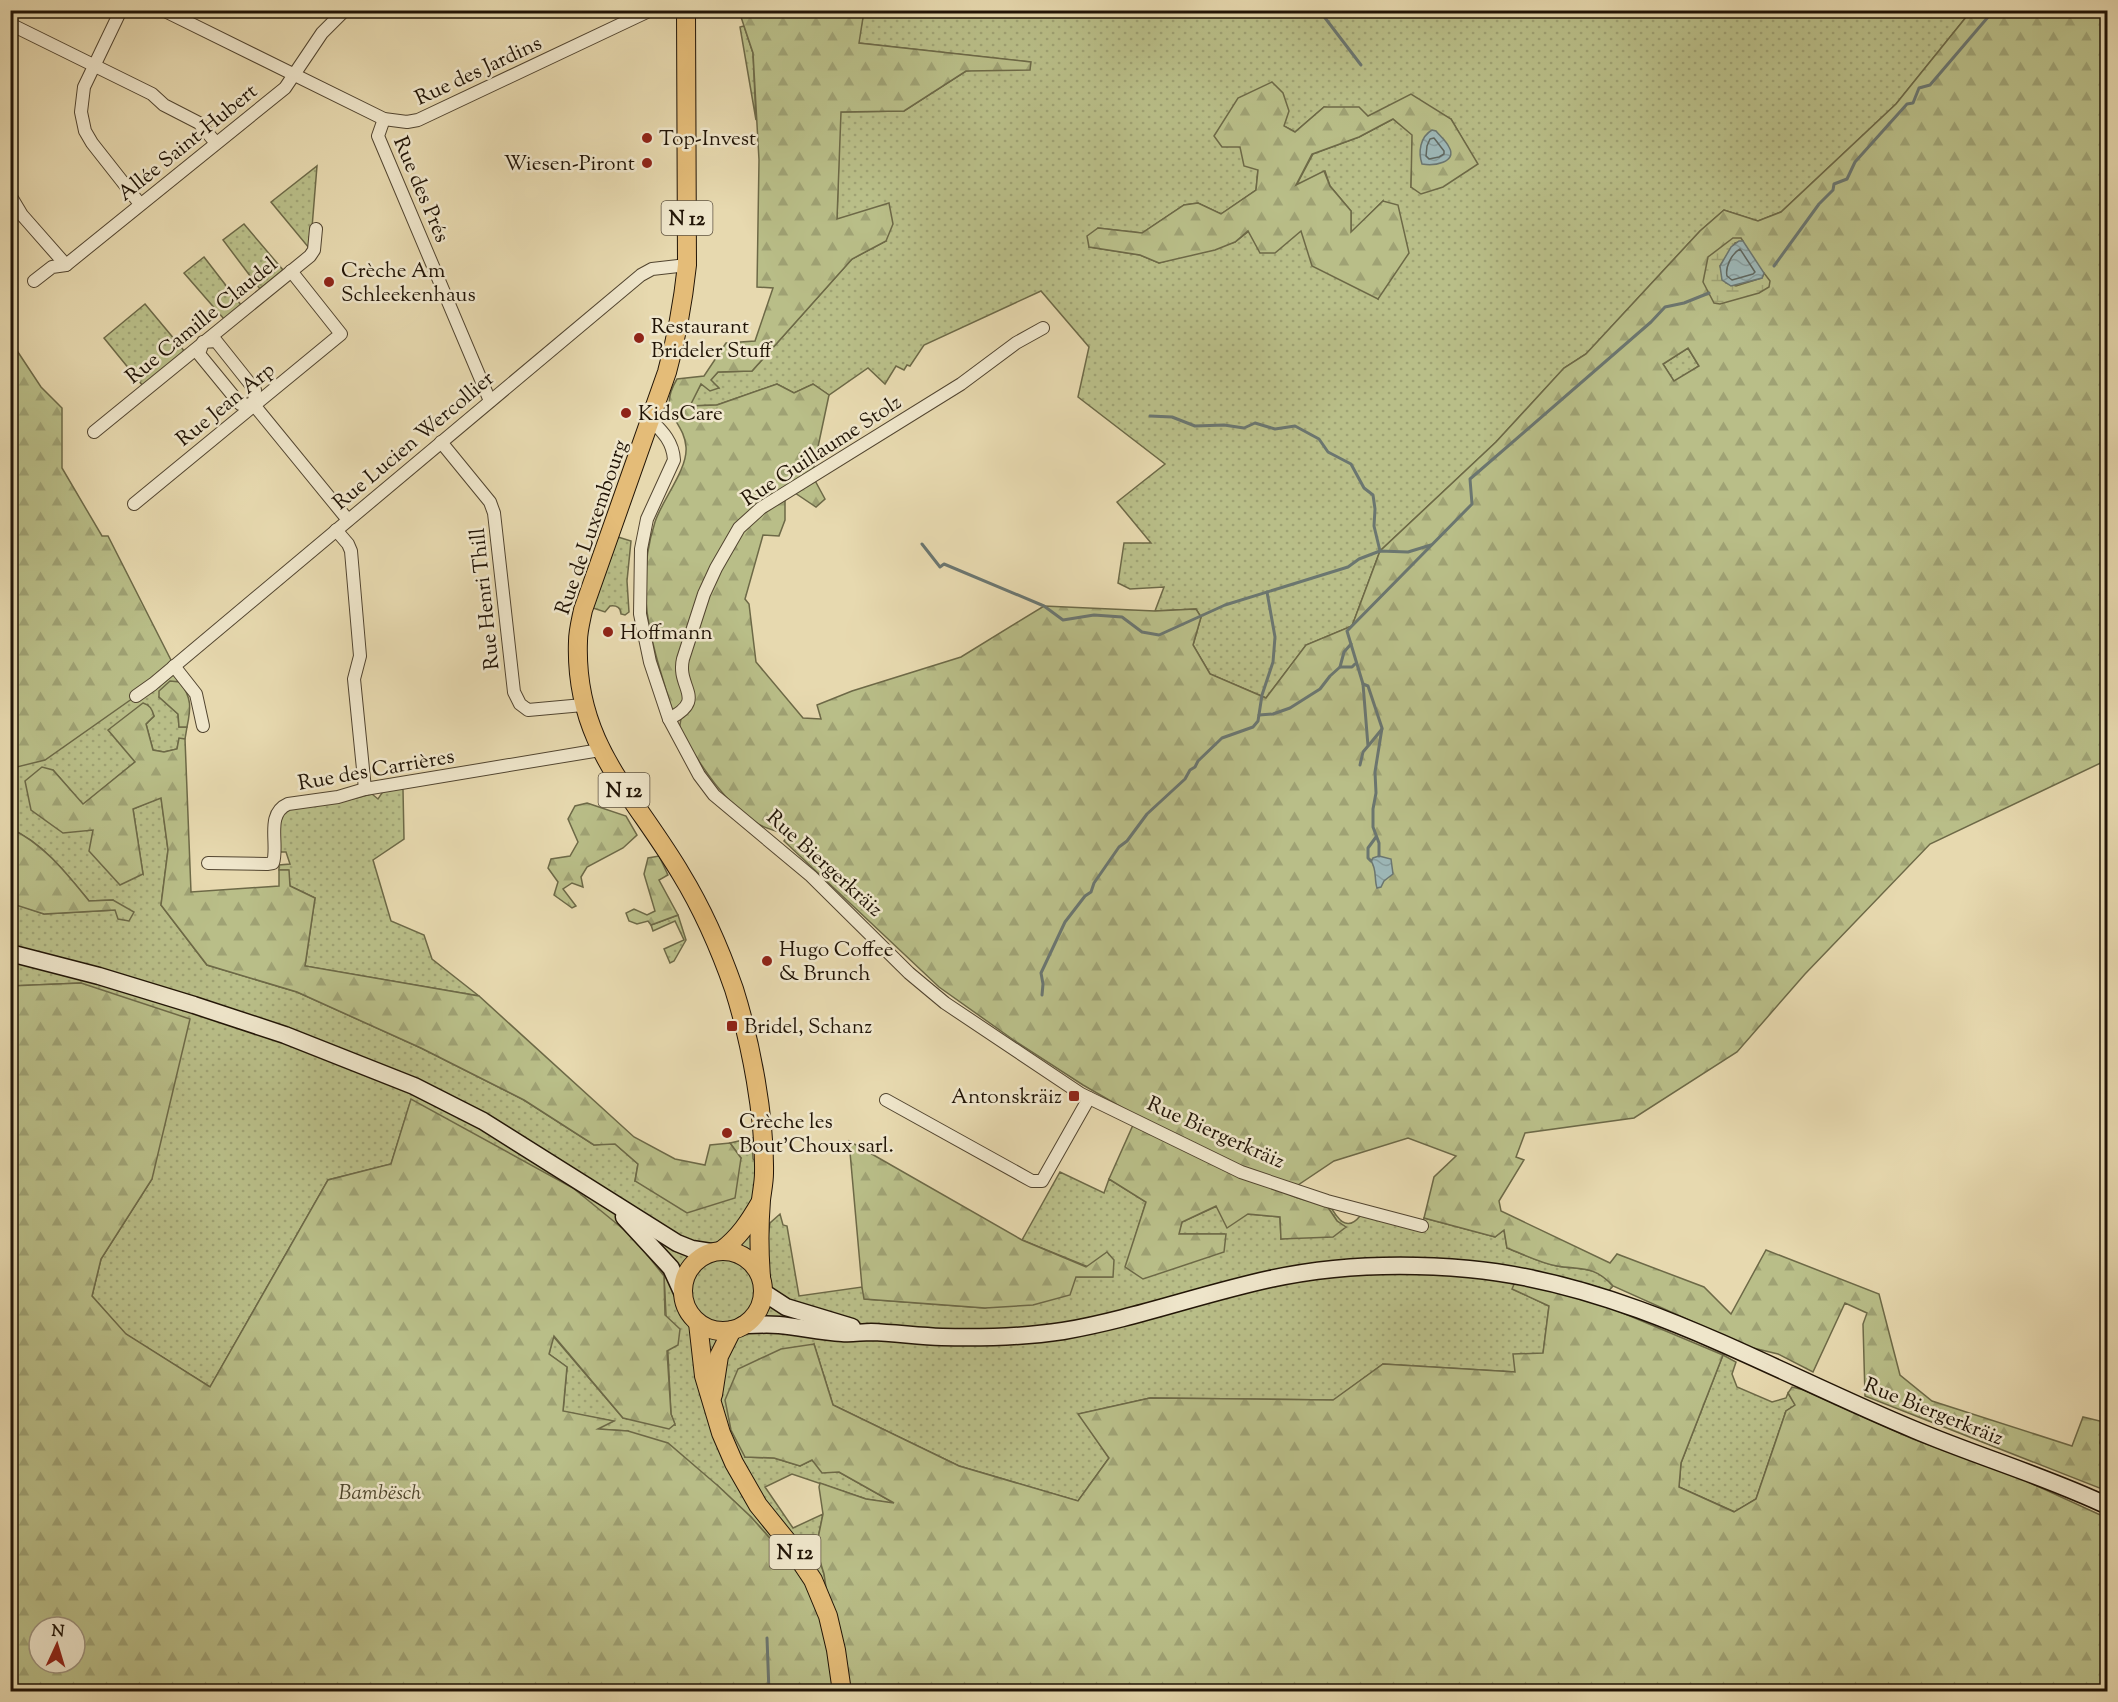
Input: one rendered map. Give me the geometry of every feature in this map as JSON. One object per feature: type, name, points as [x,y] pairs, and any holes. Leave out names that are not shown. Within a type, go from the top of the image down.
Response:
[{"type":"main road","name":"Rue de Luxembourg","points":[[686,10],[687,265],[677,336],[651,420],[583,610],[578,641],[583,705],[600,750],[681,874],[699,907],[727,969],[744,1020],[761,1120],[765,1175],[761,1201],[759,1251],[762,1285]]},
{"type":"main road","points":[[10,953],[99,976],[194,1005],[285,1035],[414,1086],[483,1121],[676,1243],[692,1249],[734,1252],[746,1257],[755,1266],[762,1285],[786,1307],[870,1332]]},
{"type":"main road","points":[[609,1201],[671,1268],[682,1292]]},
{"type":"main road","name":"Rue de Luxembourg","points":[[716,1251],[735,1240],[761,1201]]},
{"type":"main road","points":[[716,1251],[693,1263],[683,1281],[684,1304],[698,1323],[708,1329],[720,1331],[777,1325],[843,1333],[870,1332]]},
{"type":"main road","name":"Rue Biergerkräiz","points":[[870,1332],[954,1337],[1062,1331],[1272,1279],[1338,1269],[1420,1266],[1517,1275],[1571,1287],[1640,1309],[1916,1431],[2108,1506]]},
{"type":"main road","points":[[737,1328],[757,1311],[762,1285]]},
{"type":"main road","name":"N 12","points":[[698,1323],[704,1376],[721,1433],[734,1463],[758,1505],[787,1541],[813,1580],[828,1616],[842,1692]]},
{"type":"main road","name":"N 12","points":[[712,1403],[719,1356],[737,1328]]},
{"type":"street","points":[[121,10],[84,87],[81,112],[86,131],[100,155],[140,204]]},
{"type":"street","name":"Rue des Prés","points":[[164,10],[384,119],[378,136],[490,400]]},
{"type":"street","name":"Allée Saint-Hubert","points":[[34,281],[52,267],[66,265],[285,88],[322,33],[345,10]]},
{"type":"street","name":"Rue des Jardins","points":[[384,119],[407,122],[418,120],[651,10]]},
{"type":"street","points":[[10,24],[152,94],[164,105],[199,123],[216,143]]},
{"type":"street","points":[[10,195],[22,215],[66,265]]},
{"type":"street","name":"Rue Camille Claudel","points":[[94,432],[310,256],[314,250],[316,229]]},
{"type":"street","name":"Rue Lucien Wercollier","points":[[136,696],[641,275],[652,269],[687,265]]},
{"type":"street","name":"Rue Jean Arp","points":[[134,504],[341,334],[291,272]]},
{"type":"street","name":"Rue Guillaume Stolz","points":[[669,719],[682,712],[687,705],[689,699],[682,667],[684,659],[704,594],[739,528],[761,508],[962,384],[1016,343],[1043,328]]},
{"type":"street","points":[[254,405],[240,404],[199,354],[203,342],[216,341],[255,390],[254,405],[348,520]]},
{"type":"street","name":"Rue Biergerkräiz","points":[[651,420],[667,437],[674,451],[674,460],[647,519],[641,549],[640,614],[650,662],[669,719],[699,775],[714,795],[811,876],[909,973],[945,1003],[1089,1098],[1240,1172],[1328,1201],[1422,1226]]},
{"type":"street","name":"Rue Henri Thill","points":[[441,442],[490,502],[494,513],[514,692],[520,704],[528,710],[583,705]]},
{"type":"street","points":[[336,530],[351,551],[360,656],[354,679],[366,789]]},
{"type":"street","points":[[174,666],[196,694],[203,726]]},
{"type":"street","name":"Rue des Carrières","points":[[208,863],[273,863],[275,858],[274,823],[277,812],[288,804],[600,750]]},
{"type":"street","points":[[886,1100],[1032,1181],[1042,1181],[1089,1098]]},
{"type":"green space","points":[[739,11],[864,11],[859,43],[1031,62],[1030,70],[966,71],[904,111],[841,112],[837,219],[889,203],[893,224],[886,241],[852,259],[752,371],[718,372],[711,380],[719,388],[710,391],[701,384],[690,406],[717,405],[777,384],[794,393],[813,384],[829,395],[812,475],[825,499],[816,507],[795,493],[785,497],[785,520],[779,536],[763,535],[745,599],[749,604],[756,662],[803,718],[821,719],[817,705],[852,691],[961,657],[1044,606],[1155,611],[1196,609],[1201,617],[1193,645],[1210,674],[1266,698],[1306,645],[1352,626],[1380,551],[1496,442],[1564,368],[1586,354],[1700,231],[1724,210],[1758,221],[1781,212],[1896,104],[1971,11],[2107,11],[2107,760],[1930,844],[1805,974],[1737,1052],[1634,1118],[1525,1133],[1516,1157],[1524,1160],[1499,1201],[1501,1211],[1610,1263],[1617,1254],[1704,1287],[1731,1314],[1766,1250],[1879,1294],[1900,1375],[1932,1401],[2072,1446],[2083,1417],[2104,1422],[2100,1443],[2107,1460],[2107,1491],[1865,1396],[1863,1324],[1867,1313],[1845,1303],[1813,1372],[1778,1354],[1749,1347],[1613,1286],[1593,1271],[1551,1265],[1507,1248],[1504,1230],[1495,1237],[1424,1218],[1434,1177],[1456,1156],[1408,1138],[1334,1161],[1298,1185],[1271,1183],[1296,1198],[1325,1203],[1337,1221],[1346,1227],[1333,1237],[1281,1239],[1280,1217],[1248,1214],[1227,1228],[1216,1206],[1182,1222],[1179,1234],[1226,1234],[1224,1252],[1143,1279],[1125,1267],[1146,1202],[1109,1179],[1137,1116],[1083,1085],[1015,1041],[939,987],[784,841],[789,835],[758,824],[723,794],[679,730],[682,713],[672,709],[652,639],[645,594],[649,547],[655,522],[686,456],[684,437],[670,409],[671,391],[677,379],[704,376],[726,343],[755,341],[773,288],[757,287],[759,160],[753,53]],"holes":[[[1688,348],[1699,366],[1674,381],[1663,364]]]},
{"type":"green space","points":[[864,11],[1971,11],[1896,104],[1781,212],[1758,221],[1724,210],[1700,231],[1586,354],[1564,368],[1496,442],[1380,551],[1352,626],[1306,645],[1266,698],[1210,674],[1193,645],[1201,617],[1196,609],[1155,611],[1164,587],[1130,589],[1118,583],[1124,543],[1151,543],[1117,502],[1165,464],[1078,397],[1089,347],[1041,291],[924,345],[910,366],[907,365],[904,370],[896,366],[885,384],[868,368],[829,395],[813,384],[794,393],[777,384],[717,405],[689,406],[701,384],[718,388],[710,380],[718,372],[752,371],[852,259],[886,241],[837,219],[840,112],[904,111],[966,71],[1030,62],[858,43]],"holes":[[[1324,107],[1368,116],[1451,119],[1477,164],[1411,187],[1413,135],[1393,119],[1359,137],[1313,154],[1296,186],[1325,171],[1330,186],[1351,211],[1351,233],[1383,201],[1378,299],[1301,231],[1249,231],[1235,242],[1159,263],[1140,255],[1089,247],[1098,228],[1142,233],[1184,205],[1198,203],[1221,214],[1256,190],[1258,169],[1240,147],[1284,126],[1295,132]]]},
{"type":"green space","points":[[744,26],[753,53],[756,120],[740,27]]},
{"type":"green space","points":[[1272,82],[1283,93],[1289,111],[1284,126],[1295,132],[1324,107],[1359,107],[1368,116],[1411,94],[1451,119],[1478,164],[1443,187],[1421,194],[1411,187],[1412,135],[1393,119],[1359,137],[1312,154],[1296,185],[1324,171],[1330,186],[1351,211],[1351,232],[1383,201],[1398,205],[1409,253],[1378,299],[1312,266],[1301,231],[1275,253],[1260,253],[1248,231],[1235,242],[1215,250],[1159,263],[1140,255],[1089,247],[1087,236],[1098,228],[1142,233],[1184,205],[1198,203],[1221,214],[1256,190],[1258,170],[1244,166],[1240,147],[1222,147],[1214,136],[1238,98]]},
{"type":"green space","points":[[317,166],[311,240],[309,248],[271,202]]},
{"type":"green space","points":[[244,224],[283,270],[260,289],[223,240]]},
{"type":"green space","points":[[1733,238],[1741,238],[1743,241],[1735,243],[1720,266],[1726,283],[1736,286],[1762,278],[1764,273],[1770,281],[1769,287],[1759,293],[1720,304],[1714,303],[1703,282],[1708,257]]},
{"type":"green space","points":[[204,257],[241,305],[224,319],[184,273]]},
{"type":"green space","points":[[145,304],[185,352],[143,386],[104,338]]},
{"type":"green space","points":[[10,340],[41,387],[62,408],[62,468],[102,536],[108,536],[174,666],[153,684],[45,760],[17,767],[10,761]]},
{"type":"green space","points":[[1688,348],[1699,366],[1674,382],[1663,364]]},
{"type":"green space","points":[[618,537],[631,541],[627,581],[629,612],[625,615],[621,614],[615,606],[610,606],[605,612],[593,608]]},
{"type":"green space","points":[[174,666],[180,682],[159,697],[178,714],[179,727],[187,727],[185,739],[179,739],[177,749],[164,752],[153,750],[146,724],[154,716],[148,705],[135,762],[83,805],[53,770],[93,830],[143,874],[133,809],[161,797],[168,850],[161,905],[207,965],[297,992],[421,1048],[524,1100],[594,1145],[614,1143],[638,1164],[635,1181],[741,1158],[730,1143],[752,1138],[753,1159],[764,1168],[767,1242],[770,1223],[780,1214],[783,1225],[787,1226],[799,1296],[862,1287],[865,1299],[985,1308],[1076,1277],[1113,1277],[1022,1240],[1060,1172],[1104,1193],[1109,1179],[1146,1202],[1126,1267],[1225,1234],[1178,1234],[1182,1222],[1217,1206],[1248,1214],[1280,1217],[1281,1239],[1345,1227],[1337,1221],[1325,1203],[1296,1198],[1270,1182],[1327,1201],[1345,1223],[1350,1224],[1360,1216],[1422,1225],[1424,1218],[1495,1237],[1504,1230],[1507,1248],[1551,1265],[1594,1271],[1613,1286],[1598,1303],[1513,1289],[1549,1306],[1543,1354],[1516,1372],[1383,1364],[1334,1400],[1150,1398],[1079,1414],[1109,1458],[1078,1501],[959,1466],[833,1405],[814,1344],[745,1457],[774,1458],[800,1466],[812,1460],[839,1472],[896,1504],[866,1499],[792,1474],[765,1487],[793,1528],[823,1514],[816,1548],[824,1574],[836,1650],[805,1583],[784,1554],[751,1517],[717,1485],[628,1431],[596,1429],[613,1421],[563,1412],[567,1367],[549,1354],[553,1336],[623,1418],[675,1425],[671,1414],[664,1275],[633,1237],[411,1100],[391,1164],[328,1180],[210,1387],[125,1334],[92,1296],[101,1259],[152,1179],[81,983],[11,986],[11,905],[16,904],[44,914],[115,910],[113,900],[89,901],[44,851],[34,842],[11,829],[10,761],[17,767]]},
{"type":"green space","points":[[170,681],[180,682],[189,698],[187,727],[179,727],[178,714],[159,697],[159,691]]},
{"type":"green space","points":[[143,703],[150,708],[154,716],[146,724],[153,750],[164,752],[177,749],[179,738],[185,739],[191,892],[279,886],[279,870],[289,870],[290,886],[315,898],[305,966],[479,996],[634,1137],[675,1159],[705,1165],[710,1145],[730,1143],[741,1158],[735,1198],[687,1213],[635,1181],[638,1164],[615,1144],[594,1145],[524,1100],[421,1048],[297,992],[207,965],[161,905],[168,850],[161,798],[133,809],[143,874],[120,885],[89,851],[93,830],[63,833],[31,810],[25,781],[42,767],[53,770],[83,804],[135,762],[108,730]]},
{"type":"green space","points":[[399,787],[403,790],[404,839],[373,860],[391,921],[424,935],[432,959],[479,996],[305,966],[315,898],[290,886],[288,870],[279,870],[279,865],[290,864],[286,852],[279,852],[278,823],[288,807],[344,801],[372,794],[378,799],[384,790]]},
{"type":"green space","points":[[587,803],[626,816],[637,835],[623,848],[587,867],[581,877],[583,887],[572,883],[563,889],[576,906],[572,908],[554,895],[558,882],[548,868],[551,859],[570,856],[578,842],[568,819],[575,806]]},
{"type":"green space","points":[[11,829],[34,842],[44,851],[89,901],[113,900],[134,912],[129,921],[118,919],[115,910],[44,914],[11,905]]},
{"type":"green space","points":[[659,856],[668,875],[659,880],[678,915],[651,925],[648,921],[637,924],[629,921],[626,913],[634,909],[647,915],[655,911],[644,874],[648,858]]},
{"type":"green space","points":[[678,915],[686,940],[674,961],[670,963],[664,949],[684,940],[675,921],[653,931],[651,925]]},
{"type":"green space","name":"Bambësch","points":[[81,983],[190,1019],[152,1179],[101,1259],[92,1296],[126,1334],[210,1387],[328,1180],[391,1164],[411,1099],[573,1188],[633,1237],[664,1276],[665,1315],[680,1329],[678,1345],[667,1351],[671,1414],[675,1424],[669,1429],[623,1418],[554,1336],[549,1354],[567,1367],[563,1411],[614,1421],[598,1429],[628,1431],[668,1443],[717,1485],[751,1517],[784,1554],[805,1583],[835,1647],[824,1574],[816,1548],[823,1514],[820,1483],[866,1499],[894,1503],[839,1472],[822,1473],[812,1460],[800,1466],[774,1458],[745,1457],[731,1430],[725,1400],[738,1369],[781,1349],[814,1344],[833,1405],[959,1466],[1078,1501],[1109,1458],[1078,1414],[1150,1398],[1333,1400],[1383,1364],[1515,1372],[1513,1354],[1543,1353],[1549,1306],[1512,1289],[1515,1282],[1599,1303],[1723,1355],[1681,1463],[1679,1487],[1734,1512],[1756,1499],[1786,1411],[1795,1405],[1788,1393],[1792,1387],[1804,1390],[1913,1439],[2022,1479],[2107,1518],[2107,1691],[11,1691],[10,986]]},
{"type":"green space","points":[[849,1141],[1022,1240],[1086,1267],[1107,1252],[1114,1260],[1113,1277],[1076,1277],[1070,1295],[1033,1305],[985,1308],[864,1299]]},
{"type":"green space","points":[[1723,1355],[1736,1362],[1732,1374],[1737,1387],[1772,1402],[1786,1398],[1788,1393],[1796,1405],[1786,1411],[1756,1499],[1735,1512],[1679,1487],[1681,1463]]},
{"type":"water","points":[[1432,130],[1436,131],[1448,145],[1451,152],[1450,157],[1438,164],[1422,164],[1421,145]]},
{"type":"water","points":[[1743,241],[1764,273],[1762,278],[1731,286],[1722,280],[1720,266],[1731,247]]},
{"type":"water","points":[[1379,856],[1391,859],[1393,874],[1384,881],[1381,887],[1377,888],[1371,861]]},
{"type":"waterway","points":[[1319,10],[1361,65]]},
{"type":"waterway","points":[[1774,266],[1819,204],[1833,190],[1834,184],[1847,179],[1855,162],[1907,104],[1913,103],[1919,88],[1930,85],[1994,10]]},
{"type":"waterway","points":[[1360,765],[1363,752],[1368,746],[1363,684],[1347,631],[1472,504],[1470,479],[1651,322],[1665,307],[1684,303],[1709,293]]},
{"type":"waterway","points":[[1150,416],[1172,417],[1195,426],[1224,425],[1244,428],[1255,423],[1275,429],[1295,426],[1319,439],[1328,452],[1351,464],[1364,488],[1373,495],[1374,526],[1380,551]]},
{"type":"waterway","points":[[922,544],[940,567],[944,564],[1044,606],[1063,620],[1094,615],[1122,617],[1142,632],[1159,635],[1225,605],[1348,567],[1359,559],[1380,551],[1408,552],[1431,545]]},
{"type":"waterway","points":[[1042,995],[1041,973],[1065,922],[1085,896],[1091,892],[1094,883],[1119,847],[1127,841],[1147,814],[1185,779],[1198,761],[1222,738],[1253,727],[1258,721],[1262,695],[1273,662],[1275,637],[1267,592]]},
{"type":"waterway","points":[[1259,715],[1273,714],[1290,708],[1320,689],[1340,667],[1344,652],[1351,644]]},
{"type":"waterway","points":[[1340,667],[1352,667],[1355,664]]},
{"type":"waterway","points":[[1363,684],[1368,686],[1382,728],[1375,772],[1376,793],[1373,809],[1373,827],[1379,843],[1379,856]]},
{"type":"waterway","points":[[1369,745],[1382,729]]},
{"type":"waterway","points":[[1371,861],[1368,858],[1368,848],[1376,837]]},
{"type":"waterway","points":[[767,1638],[769,1692]]},
{"type":"place","name":"Top-Invest","points":[[647,138]]},
{"type":"place","name":"Wiesen-Piront","points":[[647,163]]},
{"type":"place","name":"Crèche Am Schleekenhaus","points":[[329,282]]},
{"type":"place","name":"Restaurant Brideler Stuff","points":[[639,338]]},
{"type":"place","name":"KidsCare","points":[[626,413]]},
{"type":"place","name":"Hoffmann","points":[[608,632]]},
{"type":"place","name":"Hugo Coffee & Brunch","points":[[767,961]]},
{"type":"place","name":"Bridel, Schanz","points":[[732,1026]]},
{"type":"place","name":"Antonskräiz","points":[[1074,1096]]},
{"type":"place","name":"Crèche les Bout'Choux sarl.","points":[[727,1133]]}]
